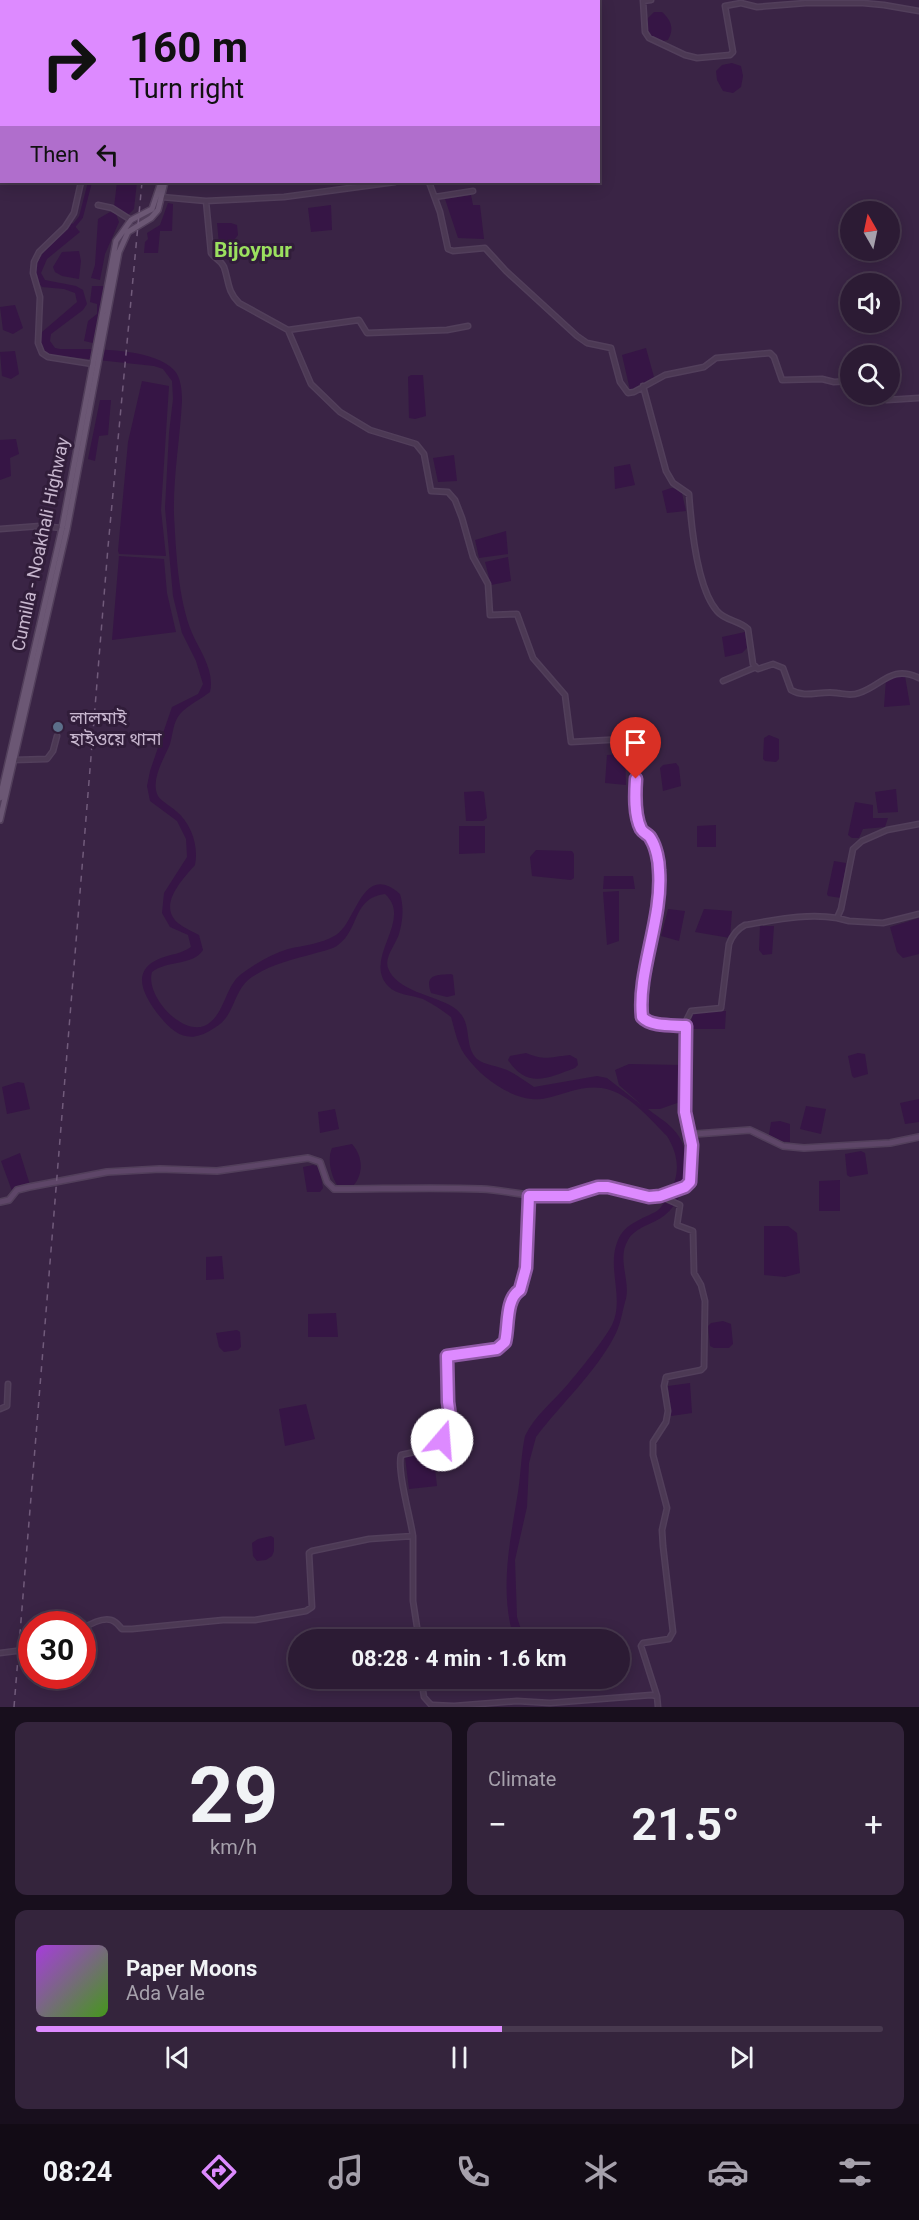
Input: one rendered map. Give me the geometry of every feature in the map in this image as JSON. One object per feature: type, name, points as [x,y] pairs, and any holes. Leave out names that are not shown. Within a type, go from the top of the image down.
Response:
[{"type":"main road","points":[[108,297],[124,238],[133,227],[153,216],[158,210],[163,183]]},
{"type":"main road","points":[[108,297],[116,241],[131,220],[150,211],[159,199]]},
{"type":"main road","name":"Cumilla - Noakhali Highway","points":[[0,798],[53,576],[108,297]]},
{"type":"main road","points":[[0,820],[53,576],[67,529],[95,364]]},
{"type":"main road","points":[[0,1202],[9,1200],[17,1191],[29,1187],[107,1172],[160,1169],[217,1171],[308,1158],[320,1162],[327,1182],[334,1189],[456,1188],[502,1190],[529,1196],[569,1196],[598,1187],[608,1187],[649,1197],[662,1196],[685,1187],[690,1182],[691,1138],[695,1134],[750,1130],[783,1146],[811,1148],[890,1143],[919,1137]]},
{"type":"street","points":[[651,0],[643,0],[646,35],[673,50],[697,58],[730,55],[733,52],[724,0]]},
{"type":"street","points":[[725,6],[741,3],[757,8],[806,3],[874,4],[919,11]]},
{"type":"street","points":[[81,183],[74,213],[66,227],[39,252],[34,262],[33,273],[40,297],[38,343],[42,353],[48,357],[95,364]]},
{"type":"street","points":[[159,199],[206,201],[284,196],[387,183]]},
{"type":"street","points":[[429,183],[440,212],[448,249],[453,252],[486,249],[506,271],[577,336],[587,342],[611,348],[620,382],[627,392],[634,392],[665,375],[704,367],[716,358],[770,353],[774,357],[782,380],[822,379],[840,382]]},
{"type":"street","points":[[435,197],[473,191]]},
{"type":"street","points":[[206,201],[211,253],[223,264],[232,297],[288,330],[359,320],[367,333],[447,330],[468,326]]},
{"type":"street","points":[[98,205],[112,208],[131,220]]},
{"type":"street","points":[[288,330],[311,384],[340,412],[370,430],[411,441],[424,454],[431,491],[448,492],[462,518],[473,557],[488,584],[490,615],[517,614],[533,658],[565,695],[571,742],[625,739],[632,740],[637,745],[635,795],[639,820],[642,830],[652,840],[659,870],[658,898],[642,992],[642,1017],[644,1021],[653,1024],[686,1026]]},
{"type":"street","points":[[643,386],[666,471],[673,483],[689,494],[692,528],[709,597],[714,608],[725,618],[748,629],[753,663],[756,667]]},
{"type":"street","points":[[900,399],[919,398]]},
{"type":"street","points":[[0,529],[40,526],[62,528]]},
{"type":"street","points":[[723,681],[756,667],[759,669],[773,664],[786,671],[791,690],[801,694],[835,692],[852,695],[864,691],[890,675],[919,678]]},
{"type":"street","points":[[14,760],[47,759],[53,751],[57,736]]},
{"type":"street","points":[[837,918],[841,909],[853,849],[862,841],[887,830],[919,824]]},
{"type":"street","points":[[691,1138],[685,1112],[686,1026],[690,1011],[721,1008],[729,944],[741,927],[800,916],[823,915],[849,921],[883,923],[919,914]]},
{"type":"street","points":[[417,1629],[413,1601],[413,1536],[400,1466],[401,1455],[437,1447],[442,1444],[442,1436],[451,1432],[448,1402],[448,1355],[497,1349],[505,1342],[511,1302],[515,1293],[520,1290],[526,1268],[529,1196]]},
{"type":"street","points":[[658,1707],[657,1696],[641,1646],[643,1643],[669,1639],[673,1632],[662,1530],[667,1508],[653,1455],[653,1442],[666,1422],[668,1411],[664,1386],[666,1377],[701,1370],[704,1367],[705,1301],[701,1285],[694,1273],[693,1231],[677,1225],[680,1206],[662,1196]]},
{"type":"street","points":[[0,1409],[7,1406],[8,1384]]},
{"type":"street","points":[[96,1623],[115,1621],[122,1629],[132,1629],[223,1620],[255,1620],[306,1611],[312,1607],[309,1554],[312,1551],[369,1539],[413,1536]]},
{"type":"street","points":[[0,1653],[18,1650]]},
{"type":"street","points":[[423,1689],[424,1697],[433,1706],[464,1706],[517,1701],[550,1703],[657,1696]]},
{"type":"shaded area","points":[[654,12],[662,12],[670,22],[671,32],[668,40],[658,42],[651,38],[647,19]]},
{"type":"shaded area","points":[[732,63],[741,66],[743,76],[741,87],[733,93],[723,91],[717,80],[716,71],[722,65]]},
{"type":"shaded area","points":[[117,183],[137,183],[134,209],[128,215],[114,207]]},
{"type":"shaded area","points":[[471,195],[473,205],[480,205],[484,239],[458,238],[445,199]]},
{"type":"shaded area","points":[[168,203],[173,204],[172,231],[160,231],[158,253],[144,253],[145,242],[148,239],[147,233],[160,225]]},
{"type":"shaded area","points":[[331,205],[332,230],[311,232],[308,208]]},
{"type":"shaded area","points":[[110,212],[116,214],[119,222],[105,254],[100,280],[91,278],[95,265],[98,219]]},
{"type":"shaded area","points":[[71,222],[80,232],[47,259],[41,273],[45,280],[76,286],[83,290],[87,304],[83,310],[51,334],[50,341],[55,348],[120,351],[151,357],[164,362],[174,370],[181,389],[174,501],[177,559],[187,620],[209,669],[211,684],[210,692],[178,717],[157,776],[156,790],[158,796],[186,822],[193,835],[196,850],[195,865],[174,892],[170,908],[172,916],[178,923],[199,935],[203,950],[193,958],[158,968],[152,972],[151,981],[159,1002],[185,1025],[204,1026],[216,1016],[240,975],[257,963],[288,949],[319,942],[336,935],[369,889],[377,885],[387,886],[400,894],[402,909],[398,938],[387,964],[392,976],[416,992],[445,1003],[460,1013],[464,1019],[470,1047],[480,1061],[507,1070],[534,1087],[597,1076],[607,1078],[644,1107],[619,1085],[615,1070],[629,1064],[681,1065],[680,1102],[660,1109],[648,1109],[667,1123],[680,1138],[686,1161],[684,1185],[673,1207],[665,1215],[635,1232],[628,1240],[623,1255],[627,1294],[616,1333],[588,1376],[536,1437],[529,1463],[527,1507],[515,1560],[517,1617],[521,1629],[512,1629],[510,1621],[507,1602],[507,1566],[525,1436],[539,1415],[585,1363],[612,1325],[617,1304],[614,1261],[618,1240],[625,1229],[657,1211],[665,1202],[675,1181],[677,1166],[674,1151],[667,1136],[648,1116],[618,1093],[602,1088],[586,1088],[547,1098],[525,1098],[503,1089],[483,1075],[462,1050],[451,1017],[423,999],[391,989],[382,975],[383,951],[394,915],[392,904],[385,894],[367,901],[350,931],[336,946],[275,965],[252,977],[239,991],[229,1014],[217,1027],[195,1036],[181,1035],[163,1020],[152,1006],[142,983],[145,969],[161,958],[180,953],[191,947],[188,935],[170,927],[162,913],[164,893],[187,857],[186,839],[177,821],[150,801],[147,786],[172,707],[198,694],[203,684],[196,661],[182,633],[173,596],[165,508],[173,399],[172,381],[163,369],[154,366],[51,355],[43,349],[42,332],[77,302],[75,293],[64,289],[42,287],[36,278],[38,261]]},
{"type":"shaded area","points":[[217,223],[237,225],[238,235],[228,248],[228,254],[220,255]]},
{"type":"shaded area","points":[[79,251],[81,261],[79,279],[62,276],[55,272],[53,267],[62,252]]},
{"type":"shaded area","points":[[92,286],[107,286],[93,343],[84,341],[88,321],[97,314],[97,304],[90,302]]},
{"type":"shaded area","points":[[15,305],[23,328],[13,334],[3,330],[0,307]]},
{"type":"shaded area","points":[[646,348],[654,377],[630,390],[622,355]]},
{"type":"shaded area","points":[[15,351],[19,374],[11,379],[2,376],[0,352]]},
{"type":"shaded area","points":[[423,375],[426,416],[415,419],[409,418],[408,377]]},
{"type":"shaded area","points":[[142,381],[169,386],[161,510],[166,556],[119,554],[118,551],[128,442]]},
{"type":"shaded area","points":[[100,400],[111,400],[108,435],[99,436],[95,461],[88,459]]},
{"type":"shaded area","points":[[16,439],[19,454],[10,458],[11,476],[0,480],[0,440]]},
{"type":"shaded area","points":[[454,455],[457,481],[438,482],[433,458]]},
{"type":"shaded area","points":[[630,464],[635,485],[615,489],[614,467]]},
{"type":"shaded area","points":[[671,488],[681,489],[686,511],[667,513],[662,491]]},
{"type":"shaded area","points":[[506,531],[508,554],[479,558],[475,540]]},
{"type":"shaded area","points":[[119,556],[164,559],[167,593],[176,632],[112,640]]},
{"type":"shaded area","points":[[508,557],[511,581],[491,585],[485,562]]},
{"type":"shaded area","points":[[745,632],[747,648],[742,653],[725,657],[722,637]]},
{"type":"shaded area","points":[[905,676],[910,705],[884,707],[886,679]]},
{"type":"shaded area","points":[[769,735],[779,739],[779,759],[776,762],[763,759],[764,738]]},
{"type":"shaded area","points":[[625,754],[626,785],[605,783],[607,755]]},
{"type":"shaded area","points":[[676,763],[679,767],[681,786],[663,791],[660,768],[663,765]]},
{"type":"shaded area","points":[[896,789],[898,812],[878,813],[875,792]]},
{"type":"shaded area","points":[[464,792],[484,792],[487,818],[483,821],[466,821]]},
{"type":"shaded area","points":[[855,802],[873,805],[873,818],[888,818],[885,827],[863,829],[859,838],[852,838],[848,835]]},
{"type":"shaded area","points":[[716,825],[716,847],[697,847],[697,826]]},
{"type":"shaded area","points":[[459,826],[485,826],[485,853],[459,854]]},
{"type":"shaded area","points":[[536,850],[572,851],[574,878],[571,880],[532,876],[530,857]]},
{"type":"shaded area","points":[[834,861],[846,863],[841,898],[827,894]]},
{"type":"shaded area","points":[[604,876],[633,876],[635,889],[603,889]]},
{"type":"shaded area","points":[[619,891],[619,941],[607,945],[603,892]]},
{"type":"shaded area","points":[[668,909],[685,911],[679,941],[661,936]]},
{"type":"shaded area","points":[[704,909],[732,911],[730,938],[695,932]]},
{"type":"shaded area","points":[[919,918],[919,954],[903,958],[897,952],[890,927]]},
{"type":"shaded area","points":[[760,926],[774,926],[772,954],[763,955],[759,950]]},
{"type":"shaded area","points":[[451,974],[455,995],[447,997],[431,993],[429,982],[433,977]]},
{"type":"shaded area","points":[[726,1011],[725,1029],[693,1029],[690,1026],[693,1013]]},
{"type":"shaded area","points":[[526,1053],[543,1058],[570,1055],[577,1059],[578,1065],[547,1078],[530,1078],[515,1069],[508,1060],[510,1056]]},
{"type":"shaded area","points":[[858,1053],[865,1054],[868,1074],[854,1078],[848,1056]]},
{"type":"shaded area","points":[[18,1082],[24,1083],[30,1109],[7,1114],[2,1087]]},
{"type":"shaded area","points":[[919,1099],[919,1122],[905,1124],[900,1103]]},
{"type":"shaded area","points":[[806,1106],[826,1109],[821,1134],[800,1129]]},
{"type":"shaded area","points":[[335,1109],[339,1129],[320,1133],[318,1112]]},
{"type":"shaded area","points":[[780,1121],[790,1124],[790,1142],[778,1141],[769,1135],[771,1122]]},
{"type":"shaded area","points":[[352,1144],[360,1159],[359,1176],[353,1186],[338,1186],[330,1168],[332,1148]]},
{"type":"shaded area","points":[[861,1151],[865,1153],[868,1174],[850,1177],[847,1175],[845,1154]]},
{"type":"shaded area","points":[[20,1153],[30,1185],[12,1191],[1,1161]]},
{"type":"shaded area","points":[[313,1165],[319,1167],[323,1188],[320,1192],[307,1192],[303,1167]]},
{"type":"shaded area","points":[[840,1180],[840,1211],[819,1211],[819,1181]]},
{"type":"shaded area","points":[[764,1226],[788,1226],[797,1233],[800,1273],[785,1277],[764,1275]]},
{"type":"shaded area","points":[[222,1256],[224,1279],[206,1280],[206,1257]]},
{"type":"shaded area","points":[[336,1313],[338,1337],[308,1337],[308,1314]]},
{"type":"shaded area","points":[[723,1321],[731,1324],[733,1344],[729,1348],[714,1348],[710,1346],[708,1326],[711,1323]]},
{"type":"shaded area","points":[[237,1330],[240,1332],[241,1347],[238,1350],[224,1352],[219,1347],[216,1333]]},
{"type":"shaded area","points":[[690,1383],[692,1413],[671,1416],[668,1386]]},
{"type":"shaded area","points":[[306,1404],[315,1439],[285,1446],[279,1409]]},
{"type":"shaded area","points":[[433,1451],[437,1486],[409,1489],[405,1457]]},
{"type":"shaded area","points":[[271,1536],[274,1538],[272,1556],[266,1560],[257,1561],[253,1556],[252,1543]]},
{"type":"waterway","points":[[72,228],[81,217],[90,183]]},
{"type":"railway","points":[[14,1707],[108,547],[142,183]]},
{"type":"place","name":"লালমাই হাইওয়ে থানা","points":[[58,727]]},
{"type":"district","name":"Bijoypur","points":[[253,250]]},
{"type":"route","points":[[442,1440],[442,1436],[452,1430],[448,1402],[447,1356],[455,1353],[475,1353],[497,1349],[501,1348],[505,1342],[511,1302],[524,1281],[529,1196],[569,1196],[598,1187],[608,1187],[649,1197],[660,1196],[685,1187],[690,1182],[692,1145],[685,1112],[686,1026],[653,1024],[644,1021],[642,1017],[642,992],[658,898],[659,870],[652,840],[642,830],[639,820],[635,795],[636,779]]}]
